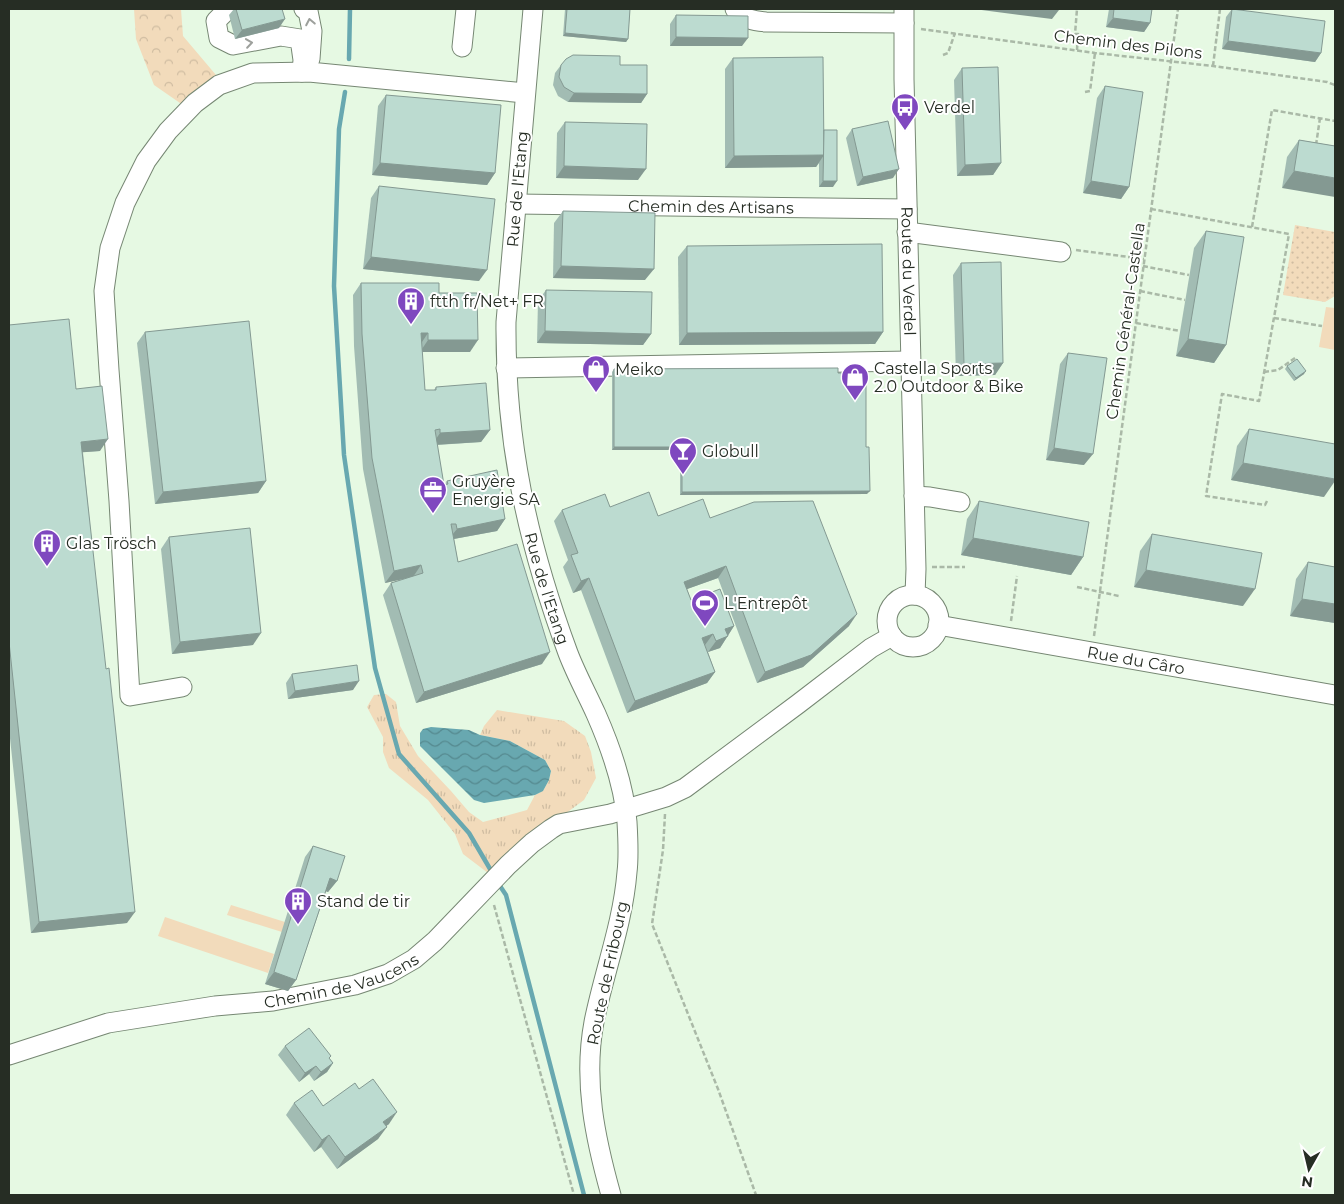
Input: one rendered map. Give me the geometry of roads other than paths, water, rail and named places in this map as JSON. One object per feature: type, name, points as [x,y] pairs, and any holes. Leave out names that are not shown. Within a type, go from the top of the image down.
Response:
[{"type":"street","points":[[228,9],[216,21],[219,38],[233,45],[281,36],[300,39],[306,72]]},
{"type":"street","points":[[304,9],[308,11],[312,31],[306,72]]},
{"type":"street","points":[[462,47],[466,9]]},
{"type":"street","name":"Rue de l'Etang","points":[[532,9],[506,322],[506,368],[513,450],[520,491],[539,567],[570,656],[614,760],[625,810]]},
{"type":"street","points":[[735,9],[746,18],[766,22],[908,20]]},
{"type":"street","name":"Route du Verdel","points":[[908,20],[907,209],[915,595]]},
{"type":"street","points":[[182,687],[130,696],[119,501],[104,291],[110,248],[125,203],[146,161],[168,131],[195,103],[219,85],[253,73],[306,72],[525,93]]},
{"type":"street","name":"Chemin des Artisans","points":[[516,204],[907,209]]},
{"type":"street","points":[[908,232],[1066,250]]},
{"type":"street","points":[[506,368],[910,361]]},
{"type":"street","points":[[914,496],[960,502]]},
{"type":"street","points":[[915,595],[923,597],[935,609],[938,616],[938,625],[931,638],[918,646],[904,645],[892,636],[888,628],[888,611],[899,599],[915,595]]},
{"type":"street","name":"Rue du Câro","points":[[938,625],[1335,695]]},
{"type":"street","points":[[625,810],[666,797],[684,788],[871,648],[892,636]]},
{"type":"street","name":"Chemin de Vaucens","points":[[9,1055],[108,1023],[215,1006],[273,1001],[355,985],[388,974],[414,959],[435,941],[532,842],[559,824],[625,810]]},
{"type":"street","name":"Route de Fribourg","points":[[611,1195],[594,1127],[591,1104],[590,1065],[594,1022],[625,888],[628,846],[625,810]]},
{"type":"water","points":[[431,727],[469,730],[480,735],[510,741],[545,760],[551,771],[549,780],[543,791],[535,795],[484,803],[474,800],[420,746],[420,733],[423,729]]},
{"type":"waterway","points":[[349,59],[350,9]]},
{"type":"waterway","points":[[345,92],[339,129],[334,286],[344,455],[375,668],[399,754],[469,833],[493,874]]},
{"type":"waterway","points":[[498,883],[506,895],[584,1195]]},
{"type":"place","name":"Verdel","points":[[905,131]]},
{"type":"place","name":"ftth fr/Net+ FR","points":[[411,325]]},
{"type":"place","name":"Meiko","points":[[596,393]]},
{"type":"place","name":"Castella Sports 2.0 Outdoor & Bike","points":[[855,401]]},
{"type":"place","name":"Globull","points":[[683,475]]},
{"type":"place","name":"Gruyère Energie SA","points":[[433,514]]},
{"type":"place","name":"Glas Trösch","points":[[47,567]]},
{"type":"place","name":"L'Entrepôt","points":[[705,627]]},
{"type":"place","name":"Stand de tir","points":[[298,925]]}]
